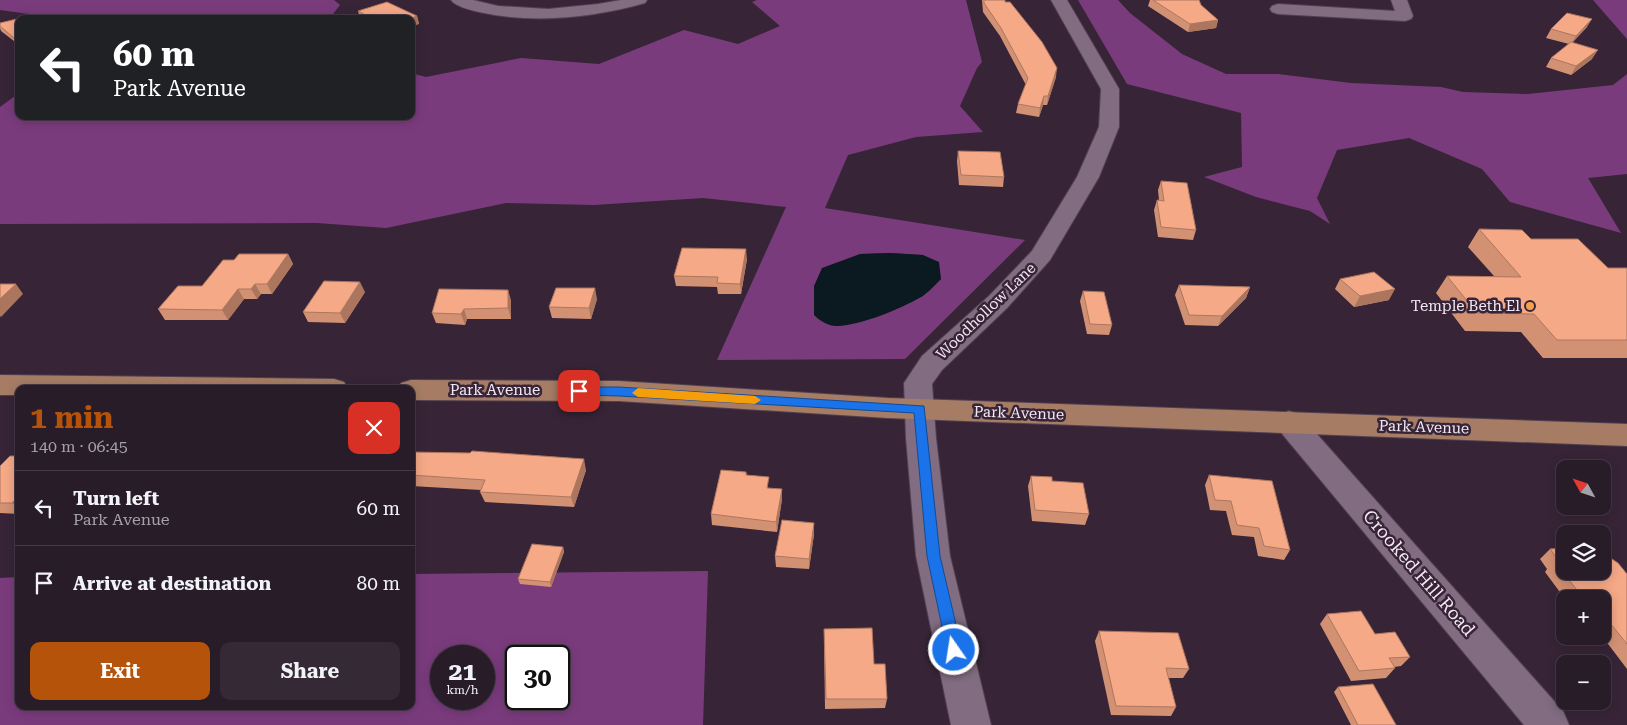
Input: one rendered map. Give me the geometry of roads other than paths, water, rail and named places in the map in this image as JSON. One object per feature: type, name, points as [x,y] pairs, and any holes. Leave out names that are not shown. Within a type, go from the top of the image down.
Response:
[{"type":"main road","points":[[0,385],[15,385]]},
{"type":"main road","name":"Park Avenue","points":[[415,390],[619,391],[919,409],[1627,435]]},
{"type":"street","points":[[459,0],[488,9],[524,13],[565,13],[600,9],[639,0]]},
{"type":"street","name":"Woodhollow Lane","points":[[971,725],[934,556],[921,438],[918,383],[932,363],[998,302],[1042,255],[1088,177],[1108,127],[1110,89],[1060,0]]},
{"type":"street","points":[[1278,9],[1405,16],[1399,0]]},
{"type":"street","name":"Crooked Hill Road","points":[[1289,422],[1549,725]]},
{"type":"place","name":"Temple Beth El","points":[[1530,306]]}]
